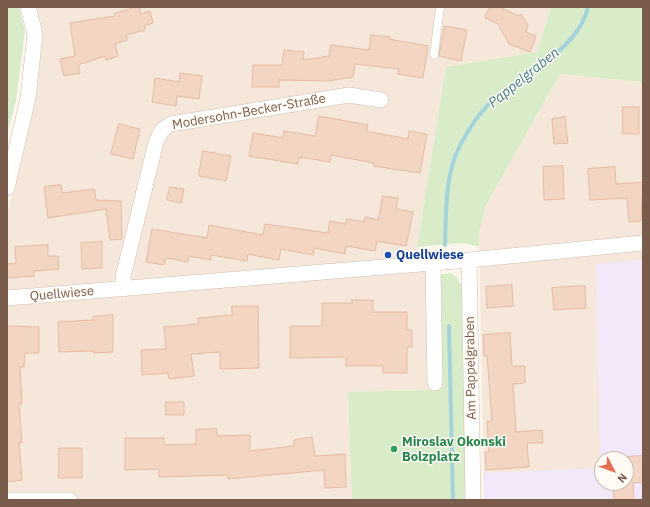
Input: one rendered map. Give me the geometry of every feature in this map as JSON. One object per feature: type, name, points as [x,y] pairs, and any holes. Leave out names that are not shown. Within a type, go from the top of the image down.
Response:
[{"type":"street","points":[[7,188],[29,84],[35,34],[28,7]]},
{"type":"street","name":"Modersohn-Becker-Straße","points":[[124,289],[123,277],[156,142],[162,130],[171,124],[349,94],[380,100]]},
{"type":"street","name":"Quellwiese","points":[[7,298],[469,260],[643,243]]},
{"type":"street","name":"Am Pappelgraben","points":[[469,260],[473,500]]},
{"type":"street","points":[[433,263],[435,383]]},
{"type":"street","points":[[7,500],[70,500]]},
{"type":"lane","points":[[434,56],[440,7]]},
{"type":"shaded area","points":[[36,7],[551,7],[537,52],[446,67],[417,247],[427,278],[430,390],[348,392],[424,500],[7,500],[7,216],[34,98],[42,34]]},
{"type":"shaded area","points":[[560,74],[643,82],[643,500],[484,500],[479,233],[486,205]]},
{"type":"shaded area","points":[[643,260],[643,500],[484,500],[483,473],[594,468],[594,491],[634,491],[634,451],[600,451],[596,264]]},
{"type":"green space","points":[[7,7],[19,7],[25,31],[16,101],[7,133]]},
{"type":"green space","points":[[551,7],[643,7],[643,82],[560,74],[486,205],[479,233],[479,246],[461,243],[417,247],[446,67],[537,52]]},
{"type":"green space","points":[[451,273],[457,277],[460,284],[464,285],[468,500],[352,499],[348,392],[430,390],[439,382],[437,275]]},
{"type":"building","points":[[139,7],[141,14],[150,11],[153,23],[144,26],[145,30],[126,35],[127,40],[115,44],[118,56],[106,60],[105,56],[78,65],[80,73],[64,76],[60,59],[75,56],[70,23],[115,16],[114,14]]},
{"type":"building","points":[[490,7],[499,7],[519,16],[521,14],[528,25],[526,32],[536,36],[530,52],[509,44],[498,24],[485,18]]},
{"type":"building","points":[[445,26],[467,30],[461,61],[439,56]]},
{"type":"building","points":[[371,35],[390,37],[389,39],[428,46],[423,78],[398,74],[399,69],[355,64],[353,77],[328,81],[279,80],[279,87],[252,87],[253,65],[282,65],[284,50],[304,52],[303,60],[329,56],[331,45],[369,50]]},
{"type":"building","points":[[180,73],[202,76],[199,99],[177,96],[176,106],[152,102],[155,78],[179,82]]},
{"type":"building","points":[[623,107],[639,107],[639,134],[623,134]]},
{"type":"building","points":[[319,116],[368,125],[366,131],[408,139],[409,131],[427,134],[420,173],[373,166],[374,163],[331,155],[330,162],[299,157],[298,164],[249,156],[253,133],[283,138],[284,131],[315,136]]},
{"type":"building","points":[[565,117],[568,143],[554,144],[552,119]]},
{"type":"building","points":[[119,124],[140,129],[133,159],[111,154]]},
{"type":"building","points":[[203,151],[231,156],[226,181],[199,176]]},
{"type":"building","points":[[563,166],[564,199],[544,200],[543,167]]},
{"type":"building","points":[[615,167],[616,184],[643,182],[641,221],[629,222],[627,198],[590,200],[588,169]]},
{"type":"building","points":[[61,185],[62,193],[94,189],[96,200],[121,201],[122,239],[110,240],[106,209],[48,218],[44,187]]},
{"type":"building","points":[[170,187],[184,189],[181,203],[167,200]]},
{"type":"building","points":[[383,196],[398,198],[396,209],[413,212],[406,246],[377,241],[375,251],[346,246],[345,254],[314,248],[313,255],[281,249],[279,260],[248,254],[247,261],[211,255],[211,260],[189,256],[188,262],[166,258],[164,265],[146,262],[152,229],[207,238],[209,225],[263,235],[265,224],[328,233],[330,221],[346,224],[347,219],[364,222],[365,217],[378,220]]},
{"type":"building","points":[[102,242],[102,268],[82,269],[81,243]]},
{"type":"building","points":[[48,245],[48,256],[58,256],[59,269],[34,271],[34,276],[7,278],[7,264],[16,263],[15,247]]},
{"type":"building","points":[[512,285],[513,306],[487,308],[486,287]]},
{"type":"building","points":[[585,286],[586,308],[554,310],[552,288]]},
{"type":"building","points":[[352,300],[373,300],[373,312],[407,312],[407,330],[412,330],[412,347],[407,347],[407,373],[383,373],[383,366],[346,366],[346,357],[290,358],[290,326],[322,326],[322,303],[352,303]]},
{"type":"building","points":[[232,306],[258,306],[259,368],[220,369],[220,352],[191,354],[194,376],[169,379],[168,373],[142,375],[141,350],[166,349],[164,327],[198,324],[198,318],[232,315]]},
{"type":"building","points":[[113,315],[113,352],[59,352],[58,322],[93,320],[93,317]]},
{"type":"building","points":[[7,326],[39,327],[39,353],[25,353],[24,367],[20,367],[22,404],[19,404],[22,443],[19,443],[22,480],[7,482]]},
{"type":"building","points":[[510,333],[512,366],[525,366],[525,383],[513,384],[516,432],[542,430],[543,443],[527,443],[529,467],[486,470],[485,452],[489,452],[487,421],[492,421],[487,356],[484,356],[483,335]]},
{"type":"building","points":[[166,402],[184,402],[184,415],[166,415]]},
{"type":"building","points":[[217,429],[217,436],[250,435],[250,451],[294,446],[294,440],[312,437],[315,456],[345,454],[346,487],[325,488],[324,470],[228,479],[228,475],[159,477],[159,469],[125,470],[125,438],[164,438],[164,445],[196,444],[196,430]]},
{"type":"building","points":[[59,448],[82,448],[82,478],[59,478]]},
{"type":"building","points":[[643,456],[643,482],[634,483],[634,457]]},
{"type":"building","points":[[613,491],[633,491],[634,500],[614,500]]},
{"type":"waterway","name":"Pappelgraben","points":[[445,245],[449,178],[455,157],[465,136],[480,114],[490,103],[547,61],[573,37],[582,23],[588,7]]},
{"type":"waterway","name":"Pappelgraben","points":[[449,326],[453,500]]},
{"type":"place","name":"Quellwiese","points":[[388,255]]},
{"type":"place","name":"Miroslav Okonski Bolzplatz","points":[[394,449]]}]
